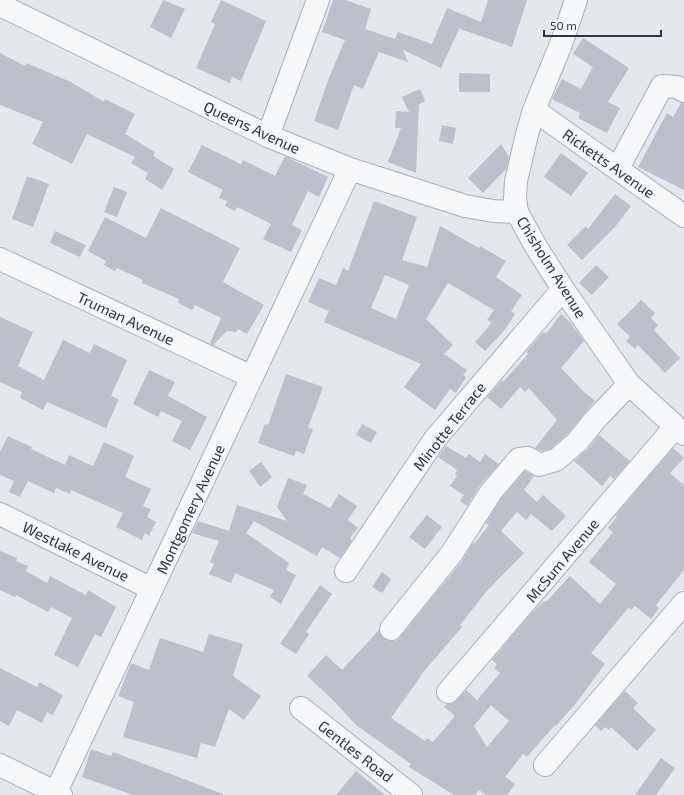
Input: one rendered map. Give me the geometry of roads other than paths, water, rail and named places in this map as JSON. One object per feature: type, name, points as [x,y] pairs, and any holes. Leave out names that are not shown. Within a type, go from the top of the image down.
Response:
[{"type":"street","points":[[268,136],[318,0]]},
{"type":"street","name":"Chisholm Avenue","points":[[576,0],[561,44],[534,110],[527,134],[516,181],[515,199],[517,212],[535,245],[563,289],[629,384],[679,430]]},
{"type":"street","name":"Queens Avenue","points":[[0,4],[268,136],[350,170],[465,206],[493,211],[517,212]]},
{"type":"street","points":[[618,168],[662,86],[677,87],[684,91]]},
{"type":"street","name":"Ricketts Avenue","points":[[534,110],[684,216]]},
{"type":"street","name":"Montgomery Avenue","points":[[0,765],[58,794],[152,589],[350,170]]},
{"type":"street","name":"Truman Avenue","points":[[0,259],[252,377]]},
{"type":"street","name":"Minotte Terrace","points":[[346,571],[435,439],[563,289]]},
{"type":"street","points":[[391,629],[452,553],[491,492],[519,459],[528,458],[539,465],[556,460],[577,442],[594,421],[629,384]]},
{"type":"street","name":"McSum Avenue","points":[[448,692],[679,430]]},
{"type":"street","name":"Westlake Avenue","points":[[0,514],[152,589]]},
{"type":"street","points":[[545,765],[684,604]]},
{"type":"street","name":"Gentles Road","points":[[301,708],[411,795]]}]
